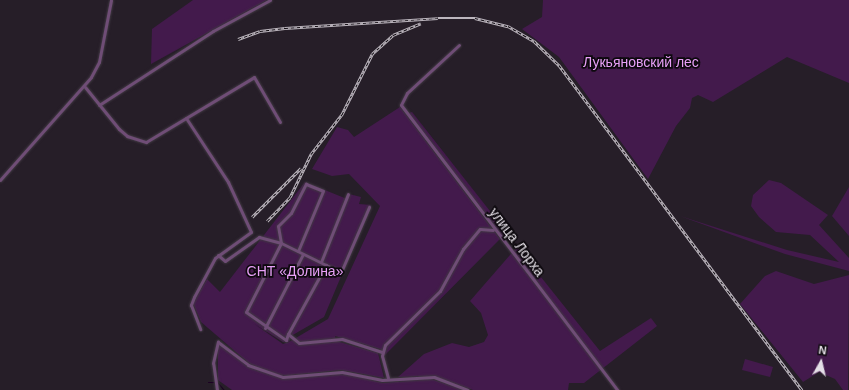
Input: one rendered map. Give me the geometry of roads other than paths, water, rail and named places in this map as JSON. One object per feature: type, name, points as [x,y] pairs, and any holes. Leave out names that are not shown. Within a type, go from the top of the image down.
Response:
[{"type":"street","points":[[0,180],[85,87],[99,62],[111,0]]},
{"type":"street","points":[[99,105],[200,39],[270,0]]},
{"type":"street","name":"улица Лорха","points":[[459,45],[406,93],[401,105],[494,230],[617,390]]},
{"type":"street","points":[[85,87],[127,136],[146,142],[254,77],[280,122]]},
{"type":"street","points":[[186,118],[228,182],[251,232],[218,255],[191,305],[200,329]]},
{"type":"street","points":[[298,252],[323,191],[306,184],[292,213],[278,226],[281,243],[246,312],[265,328],[286,340],[326,265]]},
{"type":"street","points":[[321,262],[348,194]]},
{"type":"street","points":[[218,255],[225,261],[259,237],[281,243],[341,272],[369,207]]},
{"type":"street","points":[[388,378],[382,352],[395,334],[440,291],[463,249],[480,229],[494,230]]},
{"type":"street","points":[[265,328],[303,254]]},
{"type":"street","points":[[288,334],[299,343],[342,340],[382,352]]},
{"type":"street","points":[[217,390],[214,363],[218,342],[248,365],[283,377],[342,372],[374,380],[388,378],[434,377],[468,390]]},
{"type":"waterway","points":[[208,382],[214,382]]},
{"type":"waterway","points":[[217,382],[224,390]]},
{"type":"railway","points":[[238,39],[260,31],[285,28],[438,18],[475,18],[508,26],[534,41],[559,65],[802,390]]},
{"type":"railway","points":[[267,221],[290,197],[311,154],[342,114],[372,54],[393,35],[421,23]]},
{"type":"railway","points":[[252,217],[301,168]]},
{"type":"park label","name":"Лукьяновский лес","points":[[641,62]]},
{"type":"park label","name":"СНТ «Долина»","points":[[295,271]]}]
